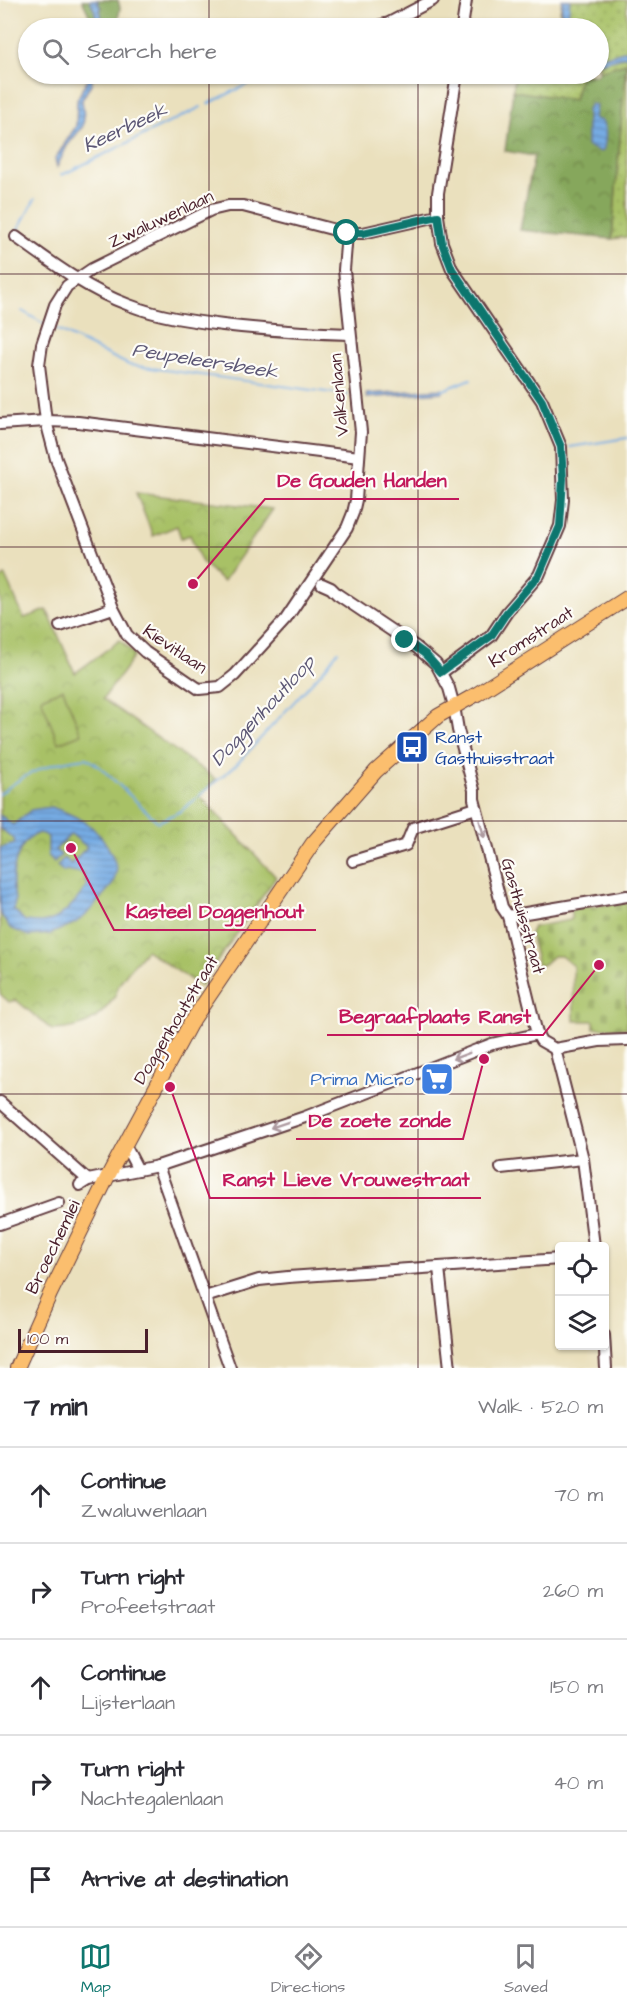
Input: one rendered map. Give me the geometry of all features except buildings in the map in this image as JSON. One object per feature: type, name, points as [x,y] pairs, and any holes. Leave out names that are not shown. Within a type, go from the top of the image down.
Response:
[{"type":"main road","name":"Kromstraat","points":[[454,706],[627,598]]},
{"type":"main road","name":"Doggenhoutstraat","points":[[108,1176],[190,1024],[313,843],[386,761],[438,716],[454,706]]},
{"type":"main road","name":"Broechemlei","points":[[17,1368],[50,1294],[108,1176]]},
{"type":"street","points":[[399,18],[433,0]]},
{"type":"street","points":[[463,18],[466,0]]},
{"type":"street","points":[[318,582],[425,654],[441,672],[491,636],[507,612],[539,575],[560,526],[563,479],[561,447],[555,431],[542,401],[452,269],[442,243],[438,216],[438,193],[455,84]]},
{"type":"street","name":"Zwaluwenlaan","points":[[77,278],[211,210],[228,206],[243,206],[347,233],[363,233],[438,216]]},
{"type":"street","name":"Valkenlaan","points":[[318,582],[347,528],[356,500],[361,432],[344,270],[347,233]]},
{"type":"street","points":[[16,237],[101,293],[128,305],[173,319],[290,333],[351,334]]},
{"type":"street","name":"Kievitlaan","points":[[77,278],[68,286],[55,305],[40,351],[42,402],[56,459],[112,608],[127,635],[146,652],[199,688],[220,687],[235,675],[318,582]]},
{"type":"street","points":[[0,424],[46,421],[78,422],[359,457]]},
{"type":"street","points":[[60,626],[112,608]]},
{"type":"street","name":"Gasthuisstraat","points":[[441,672],[454,706],[474,790],[476,808],[502,908],[508,915],[537,1034]]},
{"type":"street","points":[[353,861],[405,845],[413,828],[476,808]]},
{"type":"street","points":[[508,915],[627,896]]},
{"type":"street","points":[[0,1102],[84,1182],[158,1166],[304,1117],[492,1044],[537,1034],[541,1041],[555,1049],[598,1041],[627,1040]]},
{"type":"street","points":[[555,1049],[583,1159],[593,1242]]},
{"type":"street","points":[[124,1145],[138,1170]]},
{"type":"street","points":[[501,1168],[583,1159]]},
{"type":"street","points":[[158,1166],[230,1368]]},
{"type":"street","points":[[0,1224],[59,1203]]},
{"type":"street","points":[[205,1297],[259,1280],[555,1259]]},
{"type":"street","points":[[439,1268],[450,1368]]},
{"type":"street","points":[[605,1350],[606,1368]]},
{"type":"green space","points":[[82,0],[118,0],[118,18],[91,18]]},
{"type":"green space","points":[[562,0],[627,0],[627,237],[612,239],[626,63],[609,68],[609,18],[559,18]]},
{"type":"green space","points":[[626,63],[612,239],[520,230],[534,156],[505,151],[513,91],[574,100],[578,84],[609,84],[609,68]]},
{"type":"green space","points":[[514,84],[578,84],[574,100],[513,91]]},
{"type":"green space","points":[[136,493],[273,509],[223,582],[201,561],[190,535],[181,538],[177,526],[153,536]]},
{"type":"green space","points":[[5,576],[24,618],[47,610],[75,673],[120,640],[135,655],[103,699],[216,779],[200,796],[276,877],[200,986],[146,950],[125,975],[109,1005],[96,1018],[72,1028],[52,1030],[16,1000],[9,1002],[0,994],[0,580]]},
{"type":"green space","points":[[63,689],[81,734],[58,743],[41,698]]},
{"type":"green space","points":[[627,902],[627,1028],[594,1028],[594,1021],[574,1021],[573,966],[561,956],[553,956],[538,966],[530,933],[533,927],[571,920],[571,909]]},
{"type":"water","points":[[90,0],[97,0],[102,18],[96,18]]},
{"type":"water","points":[[562,0],[570,0],[568,18],[561,18]]},
{"type":"water","points":[[627,50],[627,56],[609,60],[609,55]]},
{"type":"water","points":[[85,84],[91,84],[82,100],[83,126],[67,146],[57,167],[55,159],[76,126],[77,100]]},
{"type":"water","points":[[591,104],[596,105],[594,119],[602,121],[605,128],[605,143],[601,152],[587,146],[587,109]]},
{"type":"water","points":[[442,389],[442,392],[367,398],[366,394]]},
{"type":"water","points":[[51,807],[75,816],[93,828],[107,845],[117,869],[113,884],[85,916],[50,934],[29,936],[10,928],[0,910],[0,848],[15,844],[14,839],[0,828],[0,815],[13,825],[31,810]],"holes":[[[38,833],[48,837],[48,855],[54,862],[61,855],[55,850],[71,834],[87,847],[71,864],[64,858],[57,866],[64,872],[66,870],[83,873],[87,884],[71,906],[54,919],[43,922],[25,921],[13,909],[15,863],[26,842]]]},
{"type":"waterway","name":"Keerbeek","points":[[208,104],[248,84]]},
{"type":"waterway","name":"Keerbeek","points":[[61,174],[201,107]]},
{"type":"waterway","name":"Peupeleersbeek","points":[[16,233],[35,199]]},
{"type":"waterway","name":"Peupeleersbeek","points":[[22,311],[46,325]]},
{"type":"waterway","name":"Peupeleersbeek","points":[[51,327],[129,365],[348,395]]},
{"type":"waterway","name":"Peupeleersbeek","points":[[441,391],[471,379]]},
{"type":"waterway","name":"Peupeleersbeek","points":[[570,447],[627,438]]},
{"type":"waterway","name":"Doggenhoutloop","points":[[0,794],[40,769],[87,758],[100,767],[158,822],[181,811],[237,764],[338,651]]},
{"type":"place","name":"De Gouden Handen","points":[[193,584]]},
{"type":"place","name":"Ranst Gasthuisstraat","points":[[412,747]]},
{"type":"place","name":"Kasteel Doggenhout","points":[[71,848]]},
{"type":"place","name":"Begraafplaats Ranst","points":[[599,965]]},
{"type":"place","name":"De zoete zonde","points":[[484,1059]]},
{"type":"place","name":"Prima Micro","points":[[437,1079]]},
{"type":"place","name":"Ranst Lieve Vrouwestraat","points":[[170,1087]]},
{"type":"route","points":[[347,233],[363,233],[438,216],[442,243],[452,269],[542,401],[561,447],[562,513],[555,540],[539,575],[513,604],[491,636],[441,672],[425,654],[405,640]]}]
